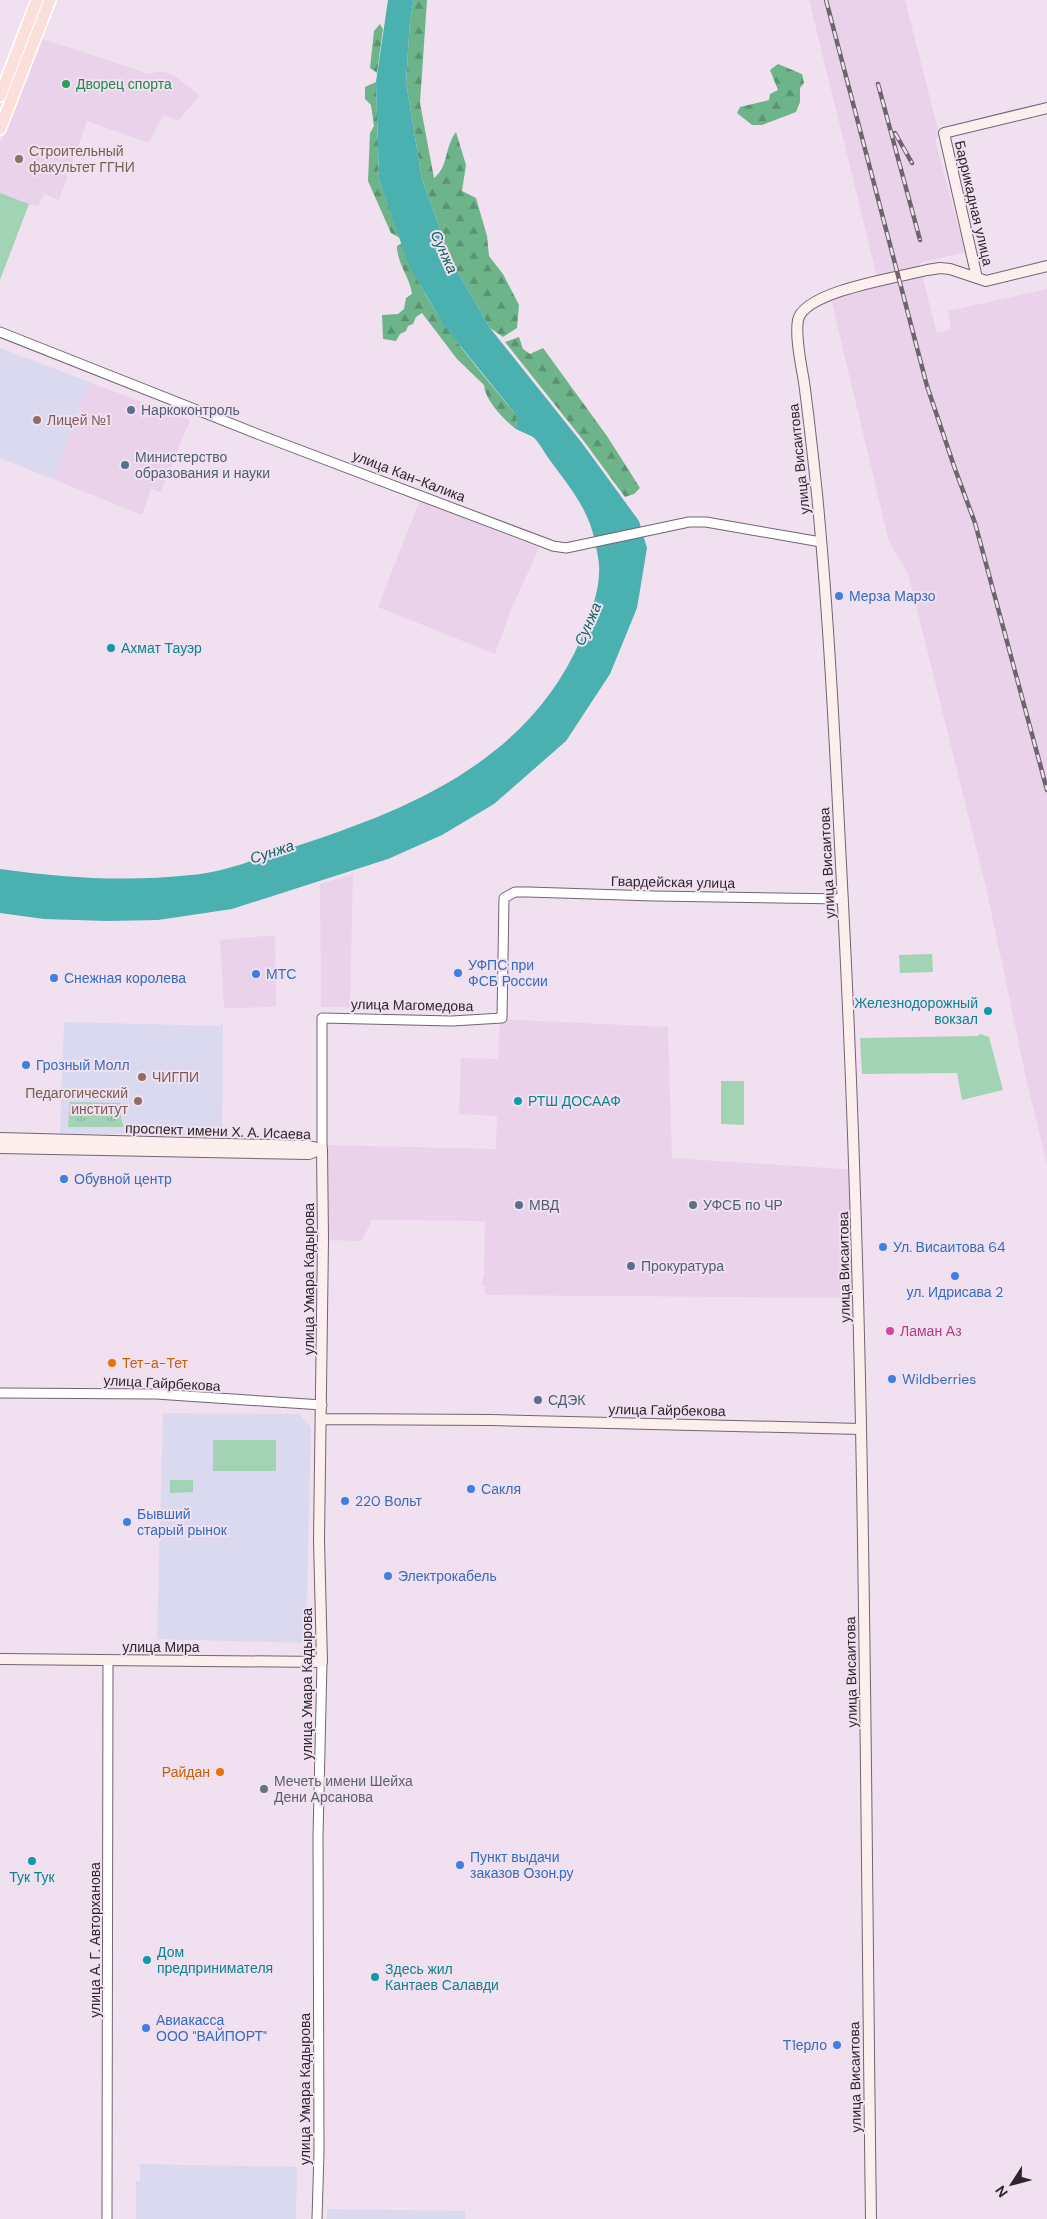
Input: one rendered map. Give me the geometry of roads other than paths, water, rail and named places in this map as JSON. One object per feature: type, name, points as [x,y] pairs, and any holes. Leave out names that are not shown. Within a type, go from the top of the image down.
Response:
[{"type":"main road","points":[[0,96],[38,0]]},
{"type":"main road","points":[[0,129],[50,0]]},
{"type":"main road","name":"Баррикадная улица","points":[[976,278],[944,133],[1047,108]]},
{"type":"main road","points":[[976,278],[986,281],[1047,266]]},
{"type":"main road","name":"улица Висаитова","points":[[871,2219],[861,1429],[856,1197],[843,899],[822,542],[801,361],[798,316],[803,309],[812,303],[837,292],[927,270],[950,269],[976,278]]},
{"type":"main road","name":"проспект имени Х. А. Исаева","points":[[0,1138],[309,1146],[322,1149]]},
{"type":"main road","name":"проспект имени Х. А. Исаева","points":[[0,1148],[309,1154],[322,1149]]},
{"type":"main road","name":"улица Умара Кадырова","points":[[322,1149],[322,1419],[319,1540],[322,1662]]},
{"type":"main road","name":"улица Гайрбекова","points":[[322,1419],[491,1420],[861,1429]]},
{"type":"main road","name":"улица Мира","points":[[0,1659],[322,1662]]},
{"type":"street","name":"улица Кан-Калика","points":[[0,332],[534,540],[566,548],[676,523],[706,522],[822,542]]},
{"type":"street","name":"Гвардейская улица","points":[[502,1018],[504,898],[515,892],[843,899]]},
{"type":"street","name":"улица Магомедова","points":[[322,1149],[322,1018],[452,1021],[502,1018]]},
{"type":"street","name":"улица Гайрбекова","points":[[0,1394],[156,1394],[322,1405]]},
{"type":"street","name":"улица А. Г. Авторханова","points":[[107,2219],[108,1660]]},
{"type":"street","name":"улица Умара Кадырова","points":[[317,2219],[319,2152],[318,1837],[322,1662]]},
{"type":"water","name":"Сунжа","points":[[388,0],[414,0],[410,20],[406,82],[422,179],[451,260],[490,328],[582,443],[639,521],[647,548],[637,608],[610,674],[566,741],[494,804],[442,835],[388,859],[232,909],[158,920],[44,919],[0,913],[0,869],[48,875],[119,879],[167,877],[216,871],[240,865],[332,834],[419,798],[459,776],[496,749],[530,718],[558,682],[581,639],[599,581],[599,565],[588,519],[577,498],[539,444],[533,437],[516,429],[517,416],[445,327],[409,266],[379,179],[376,82]]},
{"type":"railway","points":[[826,0],[927,386],[975,523],[1047,790]]},
{"type":"railway","points":[[878,84],[920,240]]},
{"type":"railway","points":[[895,133],[912,163]]},
{"type":"place","name":"Дворец спорта","points":[[66,84]]},
{"type":"place","name":"Строительный факультет ГГНИ","points":[[19,159]]},
{"type":"place","name":"Наркоконтроль","points":[[131,410]]},
{"type":"place","name":"Лицей №1","points":[[37,420]]},
{"type":"place","name":"Министерство образования и науки","points":[[125,465]]},
{"type":"place","name":"Мерза Марзо","points":[[839,596]]},
{"type":"place","name":"Ахмат Тауэр","points":[[111,648]]},
{"type":"place","name":"УФПС при ФСБ России","points":[[458,973]]},
{"type":"place","name":"МТС","points":[[256,974]]},
{"type":"place","name":"Снежная королева","points":[[54,978]]},
{"type":"place","name":"Железнодорожный вокзал","points":[[988,1011]]},
{"type":"place","name":"Грозный Молл","points":[[26,1065]]},
{"type":"place","name":"ЧИГПИ","points":[[142,1077]]},
{"type":"place","name":"Педагогический институт","points":[[138,1101]]},
{"type":"place","name":"РТШ ДОСААФ","points":[[518,1101]]},
{"type":"place","name":"Обувной центр","points":[[64,1179]]},
{"type":"place","name":"МВД","points":[[519,1205]]},
{"type":"place","name":"УФСБ по ЧР","points":[[693,1205]]},
{"type":"place","name":"Ул. Висаитова 64","points":[[883,1247]]},
{"type":"place","name":"Прокуратура","points":[[631,1266]]},
{"type":"place","name":"ул. Идрисава 2","points":[[955,1276]]},
{"type":"place","name":"Ламан Аз","points":[[890,1331]]},
{"type":"place","name":"Тет-а-Тет","points":[[112,1363]]},
{"type":"place","name":"Wildberries","points":[[892,1379]]},
{"type":"place","name":"СДЭК","points":[[538,1400]]},
{"type":"place","name":"Сакля","points":[[471,1489]]},
{"type":"place","name":"220 Вольт","points":[[345,1501]]},
{"type":"place","name":"Бывший старый рынок","points":[[127,1522]]},
{"type":"place","name":"Электрокабель","points":[[388,1576]]},
{"type":"place","name":"Райдан","points":[[220,1772]]},
{"type":"place","name":"Мечеть имени Шейха Дени Арсанова","points":[[264,1789]]},
{"type":"place","name":"Тук Тук","points":[[32,1861]]},
{"type":"place","name":"Пункт выдачи заказов Озон.ру","points":[[460,1865]]},
{"type":"place","name":"Дом предпринимателя","points":[[147,1960]]},
{"type":"place","name":"Здесь жил Кантаев Салавди","points":[[375,1977]]},
{"type":"place","name":"Авиакасса ООО \"ВАЙПОРТ\"","points":[[146,2028]]},
{"type":"place","name":"Т1ерло","points":[[837,2045]]}]
